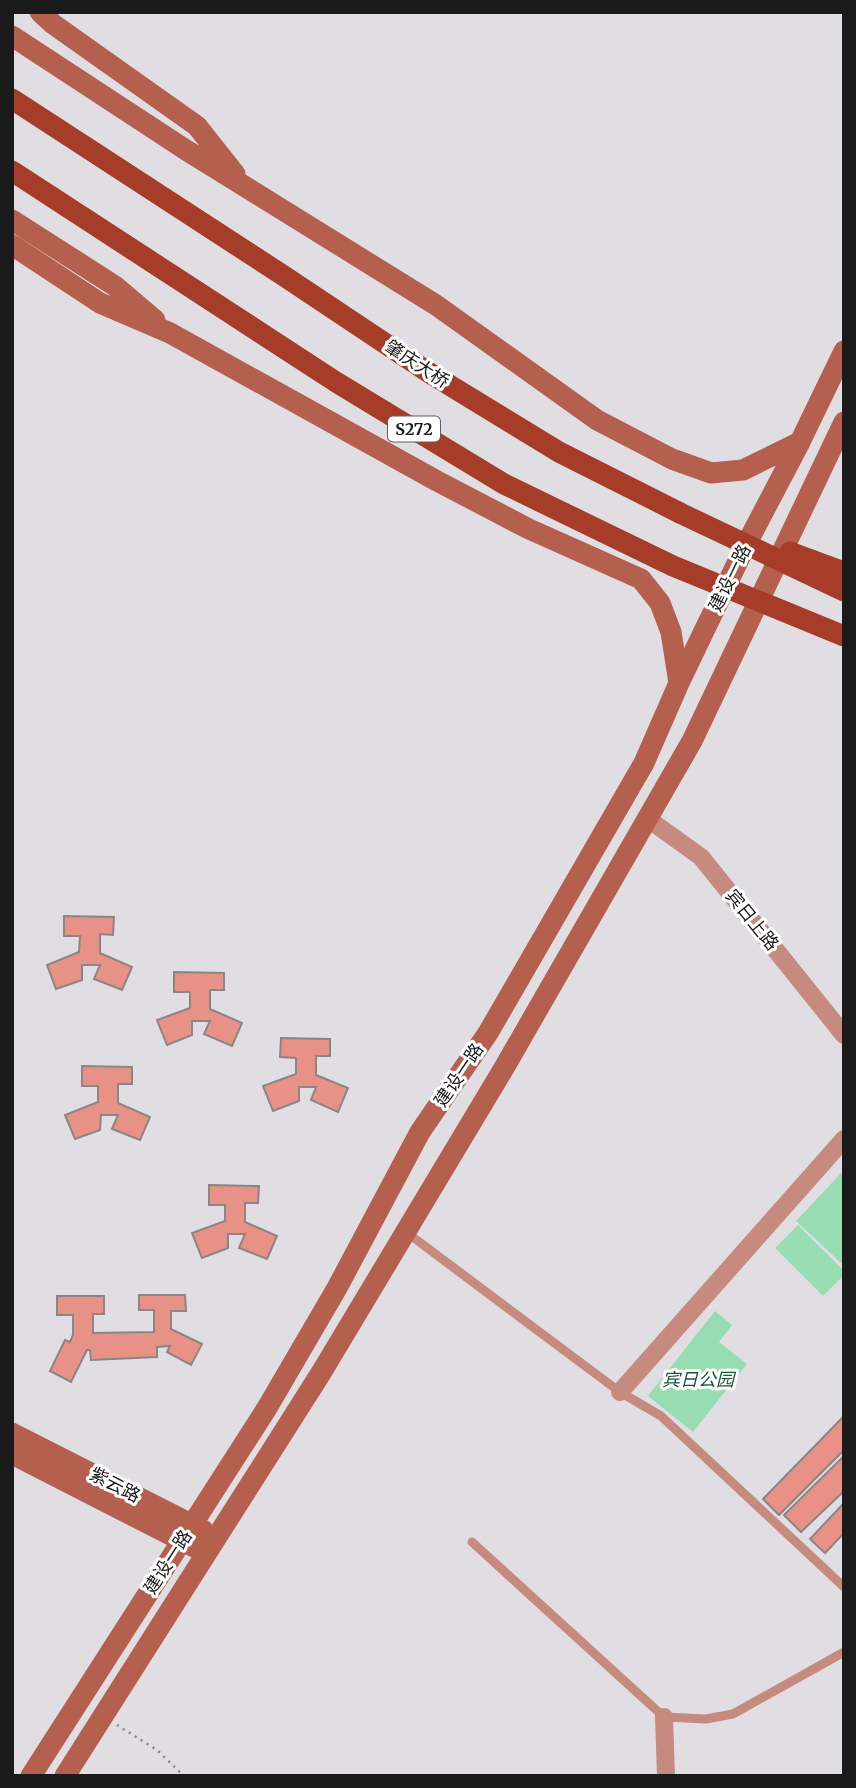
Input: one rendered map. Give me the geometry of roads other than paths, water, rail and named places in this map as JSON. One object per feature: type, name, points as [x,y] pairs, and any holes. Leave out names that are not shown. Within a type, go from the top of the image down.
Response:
[{"type":"main road","points":[[40,12],[197,126],[245,187]]},
{"type":"main road","points":[[12,36],[245,187],[436,305],[597,420],[672,459],[711,473],[743,470],[800,442]]},
{"type":"main road","name":"肇庆大桥","points":[[12,99],[428,372],[559,452],[844,591]]},
{"type":"main road","name":"S272","points":[[12,171],[336,382],[504,484],[673,566],[844,636]]},
{"type":"main road","points":[[12,220],[115,286],[170,333]]},
{"type":"main road","points":[[12,245],[100,303],[170,333],[529,529],[641,579],[660,603],[671,632],[679,683]]},
{"type":"main road","name":"建设一路","points":[[31,1776],[267,1408],[337,1288],[420,1132],[488,1033],[631,786],[746,545],[844,351]]},
{"type":"main road","name":"建设一路","points":[[65,1776],[321,1373],[648,819],[692,741],[844,422]]},
{"type":"main road","points":[[680,513],[844,572]]},
{"type":"main road","name":"紫云路","points":[[12,1433],[212,1545]]},
{"type":"main road","name":"紫云路","points":[[12,1454],[187,1532]]},
{"type":"main road","points":[[106,1658],[130,1674]]},
{"type":"street","name":"宾日上路","points":[[648,819],[701,857],[844,1035]]},
{"type":"street","points":[[620,1392],[844,1139]]},
{"type":"street","points":[[664,1717],[666,1776]]},
{"type":"lane","points":[[405,1232],[620,1392],[661,1416],[844,1587]]},
{"type":"lane","points":[[472,1542],[664,1717],[706,1719],[733,1714],[844,1652]]},
{"type":"park label","name":"宾日公园","points":[[698,1380]]}]
